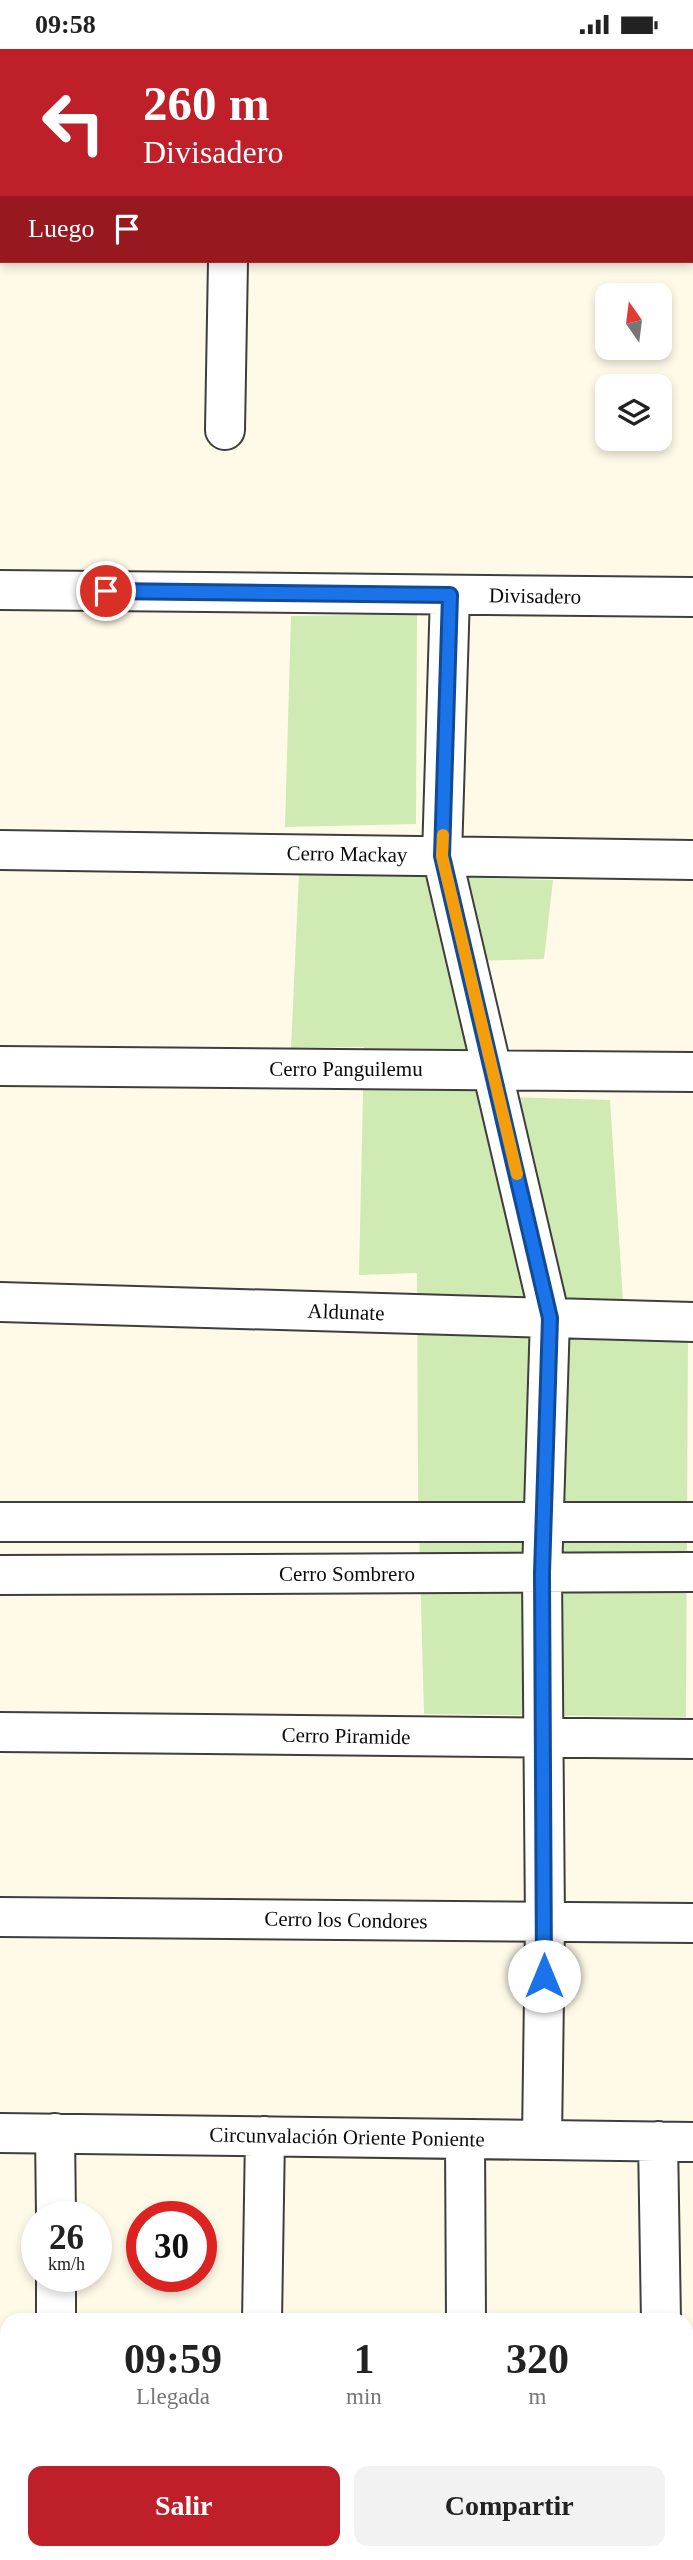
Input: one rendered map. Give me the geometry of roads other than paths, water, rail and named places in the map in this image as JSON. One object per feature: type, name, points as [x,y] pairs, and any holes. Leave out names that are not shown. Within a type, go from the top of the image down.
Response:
[{"type":"street","points":[[225,430],[228,263]]},
{"type":"street","name":"Divisadero","points":[[0,590],[693,597]]},
{"type":"street","points":[[450,595],[442,856],[550,1318],[542,1573],[545,1922],[542,2139]]},
{"type":"street","name":"Cerro Mackay","points":[[0,850],[693,860]]},
{"type":"street","name":"Cerro Panguilemu","points":[[0,1066],[693,1072]]},
{"type":"street","name":"Aldunate","points":[[0,1302],[693,1322]]},
{"type":"street","points":[[0,1522],[693,1522]]},
{"type":"street","name":"Cerro Sombrero","points":[[0,1575],[693,1572]]},
{"type":"street","name":"Cerro Piramide","points":[[0,1732],[693,1739]]},
{"type":"street","name":"Cerro los Condores","points":[[0,1917],[693,1923]]},
{"type":"street","name":"Circunvalación Oriente Poniente","points":[[0,2133],[676,2141]]},
{"type":"street","points":[[55,2133],[56,2201]]},
{"type":"street","points":[[262,2313],[265,2136]]},
{"type":"street","points":[[465,2139],[466,2313]]},
{"type":"street","points":[[662,2313],[676,2141]]},
{"type":"street","points":[[56,2292],[56,2313]]}]
